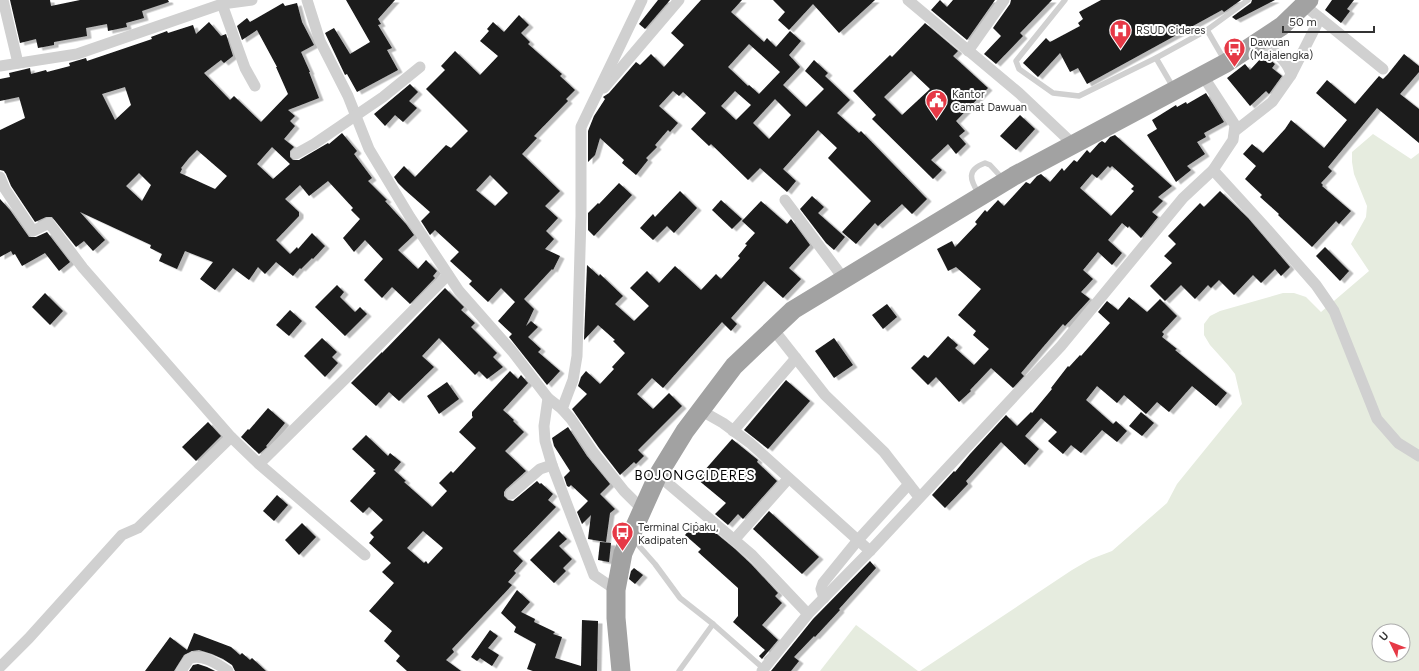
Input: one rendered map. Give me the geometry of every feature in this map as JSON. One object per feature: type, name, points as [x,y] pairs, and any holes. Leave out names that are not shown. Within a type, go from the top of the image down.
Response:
[{"type":"highway","points":[[621,671],[616,618],[616,590],[623,553],[658,474],[685,431],[734,366],[793,310],[1005,181],[1226,63],[1262,41],[1282,26],[1307,3]]},
{"type":"street","points":[[3,0],[18,62]]},
{"type":"street","points":[[0,66],[77,54],[139,34],[222,4],[252,0]]},
{"type":"street","points":[[307,0],[320,41],[348,96],[369,149],[410,217],[448,275],[459,291],[512,351],[548,398],[562,409],[571,419],[593,452],[624,491],[643,510]]},
{"type":"street","points":[[562,409],[573,380],[577,356],[581,216],[581,127],[642,0]]},
{"type":"street","points":[[593,101],[679,0]]},
{"type":"street","points":[[908,0],[1019,93],[1073,144]]},
{"type":"street","points":[[968,51],[1004,0]]},
{"type":"street","points":[[1307,3],[1320,18],[1383,69]]},
{"type":"street","points":[[222,4],[245,68],[255,86]]},
{"type":"street","points":[[1235,131],[1272,102],[1291,75],[1320,18]]},
{"type":"street","points":[[1262,41],[1283,60],[1289,68],[1291,75]]},
{"type":"street","points":[[296,154],[314,144],[383,97],[420,67]]},
{"type":"street","points":[[763,670],[808,614],[870,551],[1061,346],[1184,198],[1213,170],[1233,140],[1235,125],[1203,76]]},
{"type":"street","points":[[1213,170],[1316,284],[1334,311],[1377,419],[1398,443],[1419,456]]},
{"type":"street","points":[[0,177],[5,189],[33,231],[49,223],[83,268],[231,437],[259,464],[365,555]]},
{"type":"street","points":[[785,200],[844,279]]},
{"type":"street","points":[[259,464],[350,375],[448,275]]},
{"type":"street","points":[[773,329],[825,395],[884,452],[919,497]]},
{"type":"street","points":[[733,431],[796,358]]},
{"type":"street","points":[[548,398],[544,426],[545,441],[552,465],[594,575],[616,590]]},
{"type":"street","points":[[700,410],[723,423],[750,443],[788,479],[870,551]]},
{"type":"street","points":[[0,667],[29,638],[122,535],[138,528],[231,437]]},
{"type":"street","points":[[511,494],[540,469],[552,465]]},
{"type":"street","points":[[658,474],[752,555],[808,614]]},
{"type":"street","points":[[734,540],[788,479]]},
{"type":"street","points":[[824,598],[821,589],[823,583],[858,540],[909,484]]},
{"type":"street","points":[[181,671],[189,659],[196,657],[215,662],[228,671]]},
{"type":"lane","points":[[1065,0],[1016,61],[1019,70],[1054,93],[1079,96],[1156,58],[1207,30],[1248,0]]},
{"type":"lane","points":[[1207,30],[1226,63]]},
{"type":"lane","points":[[1156,58],[1176,90]]},
{"type":"lane","points":[[980,196],[972,183],[971,176],[973,171],[979,165],[985,163],[990,165],[1005,181]]},
{"type":"lane","points":[[631,537],[655,564],[680,598],[713,624],[763,670]]},
{"type":"lane","points":[[679,671],[713,624]]},
{"type":"shaded area","points":[[1373,134],[1411,159],[1419,153],[1419,671],[920,671],[1072,570],[1091,559],[1112,551],[1167,503],[1177,484],[1242,404],[1235,374],[1210,345],[1204,335],[1204,324],[1210,316],[1220,311],[1283,293],[1294,293],[1306,297],[1321,312],[1369,271],[1351,244],[1366,217],[1367,206],[1354,174],[1352,152]]},
{"type":"shaded area","points":[[856,625],[918,671],[820,671]]},
{"type":"building","points":[[10,0],[50,0],[51,6],[80,0],[168,0],[169,2],[142,11],[144,18],[126,23],[127,27],[108,31],[107,24],[86,28],[87,36],[54,42],[54,45],[38,48],[36,39],[20,43]]},
{"type":"building","points":[[346,0],[395,0],[378,19],[381,24],[378,25],[392,48],[387,50],[398,70],[357,92],[347,74],[345,75],[325,33],[334,28],[350,54],[370,42]]},
{"type":"building","points":[[658,0],[670,0],[645,29],[639,24]]},
{"type":"building","points":[[701,0],[742,0],[731,12],[764,42],[767,38],[776,47],[790,31],[801,41],[789,55],[800,67],[783,85],[806,107],[824,89],[805,71],[814,60],[828,73],[825,76],[850,100],[837,113],[859,133],[861,131],[927,199],[912,214],[902,204],[878,226],[875,223],[856,244],[842,232],[871,201],[828,158],[837,148],[818,130],[783,169],[796,181],[787,192],[760,168],[748,180],[711,144],[709,146],[691,129],[706,113],[683,92],[679,96],[673,91],[659,106],[678,123],[670,132],[668,130],[655,145],[657,147],[646,158],[648,160],[636,175],[622,163],[624,160],[600,138],[595,155],[588,162],[588,131],[594,116],[605,99],[603,97],[609,93],[636,62],[640,65],[651,54],[664,67],[684,45],[671,33]],"holes":[[[749,44],[780,72],[759,94],[728,67]],[[735,91],[751,105],[736,120],[721,106]],[[775,99],[791,115],[769,139],[753,123]]]},
{"type":"building","points":[[773,0],[875,0],[839,33],[813,4],[789,30],[778,20],[785,12]]},
{"type":"building","points":[[940,0],[947,7],[953,0],[995,0],[967,40],[931,10]]},
{"type":"building","points":[[1011,0],[1052,0],[1020,33],[1023,36],[996,64],[984,54],[1001,36],[993,28],[1010,4]]},
{"type":"building","name":"RSUD Cideres","points":[[1101,0],[1241,0],[1224,12],[1222,10],[1087,84],[1078,68],[1070,72],[1060,53],[1038,77],[1023,63],[1046,38],[1050,42],[1080,26],[1078,23],[1083,19],[1079,12]]},
{"type":"building","points":[[1252,0],[1275,0],[1236,20],[1232,17],[1251,3]]},
{"type":"building","points":[[1332,0],[1354,0],[1347,9],[1350,11],[1341,23],[1325,10]]},
{"type":"building","points":[[283,3],[285,6],[297,3],[302,22],[314,45],[301,52],[319,98],[288,110],[295,116],[290,121],[295,126],[284,139],[294,147],[290,151],[290,157],[293,160],[299,160],[328,143],[329,144],[342,133],[357,151],[354,154],[372,178],[368,181],[387,200],[385,201],[414,235],[398,250],[418,269],[426,260],[437,271],[433,276],[435,278],[410,304],[392,287],[382,298],[364,280],[383,259],[365,240],[354,252],[343,238],[360,219],[351,210],[353,208],[328,181],[309,196],[300,185],[285,199],[299,212],[299,216],[276,240],[290,254],[297,247],[298,249],[312,233],[325,246],[313,259],[312,258],[301,269],[300,268],[293,276],[276,262],[265,274],[258,267],[249,280],[233,268],[215,290],[200,279],[213,262],[185,251],[177,269],[159,261],[162,254],[150,248],[151,245],[80,212],[105,240],[93,251],[84,241],[76,247],[52,217],[46,217],[35,222],[11,186],[4,171],[0,170],[0,130],[25,118],[19,97],[0,101],[0,79],[10,77],[9,73],[30,68],[31,74],[46,70],[47,72],[70,66],[69,63],[86,58],[87,61],[152,39],[151,37],[167,31],[168,33],[193,25],[196,34],[209,22],[221,36],[226,34],[233,56],[224,63],[221,60],[204,73],[230,100],[234,96],[261,122],[288,94],[277,67],[257,30],[242,40],[237,26],[247,18],[250,22]],"holes":[[[125,87],[131,105],[115,120],[102,94]],[[272,147],[290,164],[273,179],[257,164]],[[197,150],[227,176],[215,189],[180,173],[181,168]],[[139,173],[151,185],[142,201],[126,186]]]},
{"type":"building","points":[[519,15],[529,25],[521,33],[530,42],[528,44],[562,74],[560,76],[575,90],[566,99],[568,101],[534,136],[537,138],[522,154],[560,191],[545,206],[558,218],[546,231],[554,239],[545,249],[560,256],[553,270],[552,269],[524,299],[534,309],[526,326],[531,321],[538,327],[528,337],[541,349],[538,352],[560,371],[547,385],[509,337],[512,334],[498,321],[515,302],[501,288],[488,302],[469,284],[472,281],[450,261],[459,252],[435,230],[430,235],[421,221],[430,212],[405,190],[394,177],[404,166],[415,177],[446,145],[451,148],[468,131],[426,89],[445,70],[441,66],[455,51],[480,75],[498,56],[480,41],[489,31],[487,29],[493,22],[504,32]],"holes":[[[490,175],[508,193],[495,206],[476,190]]]},
{"type":"building","points":[[925,23],[958,51],[953,56],[988,88],[956,121],[965,131],[959,136],[966,144],[956,154],[948,144],[931,160],[942,170],[933,179],[872,119],[876,115],[853,91],[890,55],[892,57]],"holes":[[[911,71],[930,89],[902,115],[884,97]]]},
{"type":"building","points":[[1404,54],[1419,66],[1419,72],[1400,94],[1419,109],[1419,143],[1377,108],[1328,167],[1332,171],[1321,183],[1323,185],[1322,186],[1351,211],[1339,224],[1336,221],[1312,247],[1260,197],[1262,195],[1245,179],[1256,166],[1243,154],[1252,144],[1263,153],[1285,129],[1291,120],[1324,148],[1347,120],[1316,93],[1327,80],[1355,104],[1379,76],[1383,79],[1388,74]]},
{"type":"building","points":[[1264,55],[1275,64],[1272,68],[1282,76],[1269,94],[1266,91],[1250,106],[1227,78],[1245,64],[1250,70]]},
{"type":"building","points":[[410,84],[418,92],[409,101],[417,108],[403,122],[395,115],[385,126],[374,114]]},
{"type":"building","points":[[1206,93],[1224,122],[1204,133],[1206,137],[1197,142],[1205,154],[1187,166],[1191,170],[1176,182],[1147,135],[1157,129],[1152,120],[1176,105],[1177,107],[1186,102],[1187,104]]},
{"type":"building","points":[[1020,115],[1035,129],[1016,150],[1000,136]]},
{"type":"building","points":[[1115,135],[1172,186],[1158,197],[1163,201],[1152,212],[1158,217],[1141,238],[1129,226],[1128,228],[1122,223],[1108,240],[1122,253],[1112,265],[1098,252],[1083,270],[1093,279],[1081,292],[1090,299],[1065,326],[1063,324],[1043,347],[1021,373],[1024,376],[1013,388],[991,368],[959,402],[936,377],[928,385],[911,368],[924,355],[928,358],[948,336],[958,345],[955,348],[974,365],[989,349],[973,335],[976,331],[958,315],[981,289],[956,267],[948,271],[937,249],[952,241],[955,247],[977,224],[975,222],[985,210],[987,212],[998,200],[1004,206],[1026,182],[1030,184],[1037,176],[1041,174],[1050,182],[1062,168],[1064,171],[1074,160],[1077,162],[1087,150],[1090,153],[1099,143],[1102,141],[1105,143],[1110,137]],"holes":[[[1108,166],[1110,168],[1112,166],[1134,186],[1131,189],[1134,191],[1111,216],[1080,188],[1092,174],[1097,178]]]},
{"type":"building","points":[[619,183],[632,195],[594,236],[588,230],[588,213]]},
{"type":"building","points":[[680,191],[697,208],[674,233],[667,226],[653,240],[640,228],[653,214],[655,217]]},
{"type":"building","points":[[1220,191],[1248,218],[1290,267],[1281,276],[1275,269],[1261,283],[1253,275],[1234,295],[1219,280],[1211,288],[1208,285],[1195,299],[1181,285],[1165,301],[1150,286],[1172,263],[1164,256],[1176,244],[1168,236],[1200,203],[1204,207]]},
{"type":"building","points":[[812,196],[824,207],[818,213],[845,237],[834,250],[826,243],[800,209]]},
{"type":"building","points":[[0,199],[10,210],[29,237],[36,237],[47,232],[70,262],[59,271],[45,253],[22,266],[15,254],[13,255],[11,251],[0,257]]},
{"type":"building","points":[[721,200],[742,219],[732,229],[712,210]]},
{"type":"building","points":[[761,201],[787,224],[791,219],[810,245],[789,268],[801,279],[783,298],[764,281],[731,318],[737,324],[731,331],[722,322],[663,388],[652,378],[637,394],[653,409],[669,393],[682,406],[638,450],[644,456],[636,464],[634,462],[620,475],[572,409],[587,394],[578,386],[581,377],[586,371],[600,384],[614,369],[612,367],[625,353],[613,341],[615,340],[598,325],[584,340],[587,265],[599,276],[600,274],[623,296],[615,304],[634,321],[649,306],[630,288],[647,271],[659,283],[675,266],[701,290],[716,274],[721,279],[740,258],[738,256],[747,245],[745,244],[755,233],[742,221]]},
{"type":"building","points":[[1325,247],[1349,271],[1340,281],[1316,256]]},
{"type":"building","points":[[337,285],[344,292],[340,297],[355,312],[360,307],[367,314],[345,336],[315,307]]},
{"type":"building","points":[[445,288],[464,307],[461,310],[475,323],[471,327],[497,353],[493,357],[503,367],[487,379],[479,371],[475,375],[439,338],[422,356],[434,367],[399,401],[389,392],[376,406],[351,383]]},
{"type":"building","points":[[45,293],[63,311],[50,325],[32,307]]},
{"type":"building","points":[[1129,297],[1147,312],[1160,299],[1177,316],[1162,332],[1164,334],[1162,337],[1177,349],[1175,350],[1227,393],[1216,406],[1192,386],[1169,412],[1157,402],[1146,414],[1124,395],[1117,403],[1097,386],[1086,400],[1113,424],[1116,421],[1127,431],[1117,442],[1102,430],[1081,453],[1071,445],[1063,454],[1048,441],[1057,432],[1041,418],[1025,436],[1039,449],[1025,465],[1001,442],[966,481],[968,484],[945,508],[932,495],[954,471],[955,472],[1006,415],[1017,426],[1031,412],[1032,413],[1052,389],[1051,388],[1068,366],[1069,367],[1080,355],[1081,356],[1110,323],[1098,312],[1107,301],[1118,310]]},
{"type":"building","points":[[887,304],[897,317],[883,329],[872,315]]},
{"type":"building","points":[[290,310],[302,321],[289,336],[276,325]]},
{"type":"building","points":[[322,338],[337,352],[332,357],[338,363],[325,377],[304,356]]},
{"type":"building","points":[[834,338],[853,365],[834,378],[815,351]]},
{"type":"building","points":[[510,371],[518,379],[521,375],[528,383],[503,410],[524,432],[505,451],[526,471],[506,489],[504,496],[508,500],[513,501],[537,481],[553,494],[548,500],[556,507],[513,551],[523,561],[514,571],[516,573],[508,582],[512,585],[452,649],[454,652],[446,660],[461,671],[407,671],[396,661],[400,656],[384,641],[392,631],[369,611],[394,583],[382,572],[391,563],[369,543],[374,537],[370,533],[383,520],[369,507],[363,513],[350,501],[376,473],[373,471],[375,470],[352,449],[366,435],[388,456],[390,453],[401,462],[394,470],[406,481],[404,482],[432,507],[447,491],[439,483],[451,471],[453,473],[476,448],[459,432],[473,417],[472,412]],"holes":[[[423,531],[443,548],[428,564],[426,561],[424,563],[407,548]]]},
{"type":"building","points":[[786,380],[810,401],[768,449],[744,430]]},
{"type":"building","points":[[447,382],[459,399],[439,414],[427,396]]},
{"type":"building","points":[[268,408],[285,423],[266,446],[267,447],[259,454],[241,437]]},
{"type":"building","points":[[1141,412],[1154,423],[1142,436],[1129,426]]},
{"type":"building","points":[[208,422],[221,436],[196,461],[182,447]]},
{"type":"building","points":[[568,427],[587,456],[610,484],[600,494],[615,509],[610,513],[606,542],[588,539],[591,515],[582,524],[577,512],[588,501],[571,485],[569,487],[567,486],[564,477],[570,471],[554,446],[552,438]]},
{"type":"building","points":[[732,439],[758,460],[757,462],[777,481],[743,519],[738,514],[728,525],[715,514],[726,503],[697,479]]},
{"type":"building","points":[[277,495],[288,505],[274,521],[263,511]]},
{"type":"building","points":[[769,511],[819,557],[802,574],[753,529]]},
{"type":"building","points":[[696,522],[703,528],[706,525],[735,549],[778,593],[775,596],[782,603],[762,625],[778,640],[762,659],[759,656],[765,650],[733,622],[738,616],[738,588],[698,552],[701,549],[685,535]]},
{"type":"building","points":[[302,523],[316,537],[299,555],[285,540]]},
{"type":"building","points":[[559,531],[567,539],[559,546],[572,559],[563,568],[566,571],[554,583],[530,560]]},
{"type":"building","points":[[600,542],[611,543],[609,562],[598,560]]},
{"type":"building","points":[[870,561],[876,568],[839,609],[840,610],[794,657],[799,661],[791,671],[771,671],[813,619]]},
{"type":"building","points":[[634,568],[643,575],[635,584],[629,579],[631,571]]},
{"type":"building","points":[[517,590],[530,602],[521,612],[535,619],[534,622],[555,632],[553,634],[562,637],[555,658],[581,666],[582,620],[598,621],[597,671],[533,671],[527,669],[536,644],[514,632],[516,627],[501,613]]},
{"type":"building","points":[[490,630],[498,636],[488,648],[499,655],[492,666],[480,658],[477,661],[471,657]]},
{"type":"building","points":[[194,633],[231,647],[240,655],[242,653],[250,660],[252,658],[266,671],[235,671],[232,665],[223,659],[199,650],[192,651],[184,655],[174,671],[145,671],[170,637],[187,650]]},
{"type":"building","points":[[198,664],[215,671],[189,671],[193,665]]},
{"type":"place","name":"RSUD Cideres","points":[[1121,50]]},
{"type":"place","name":"Dawuan (Majalengka)","points":[[1234,68]]},
{"type":"place","name":"Kantor Camat Dawuan","points":[[936,120]]},
{"type":"place","name":"Terminal Cipaku, Kadipaten","points":[[623,552]]},
{"type":"district","name":"BOJONGCIDERES","points":[[695,475]]}]
